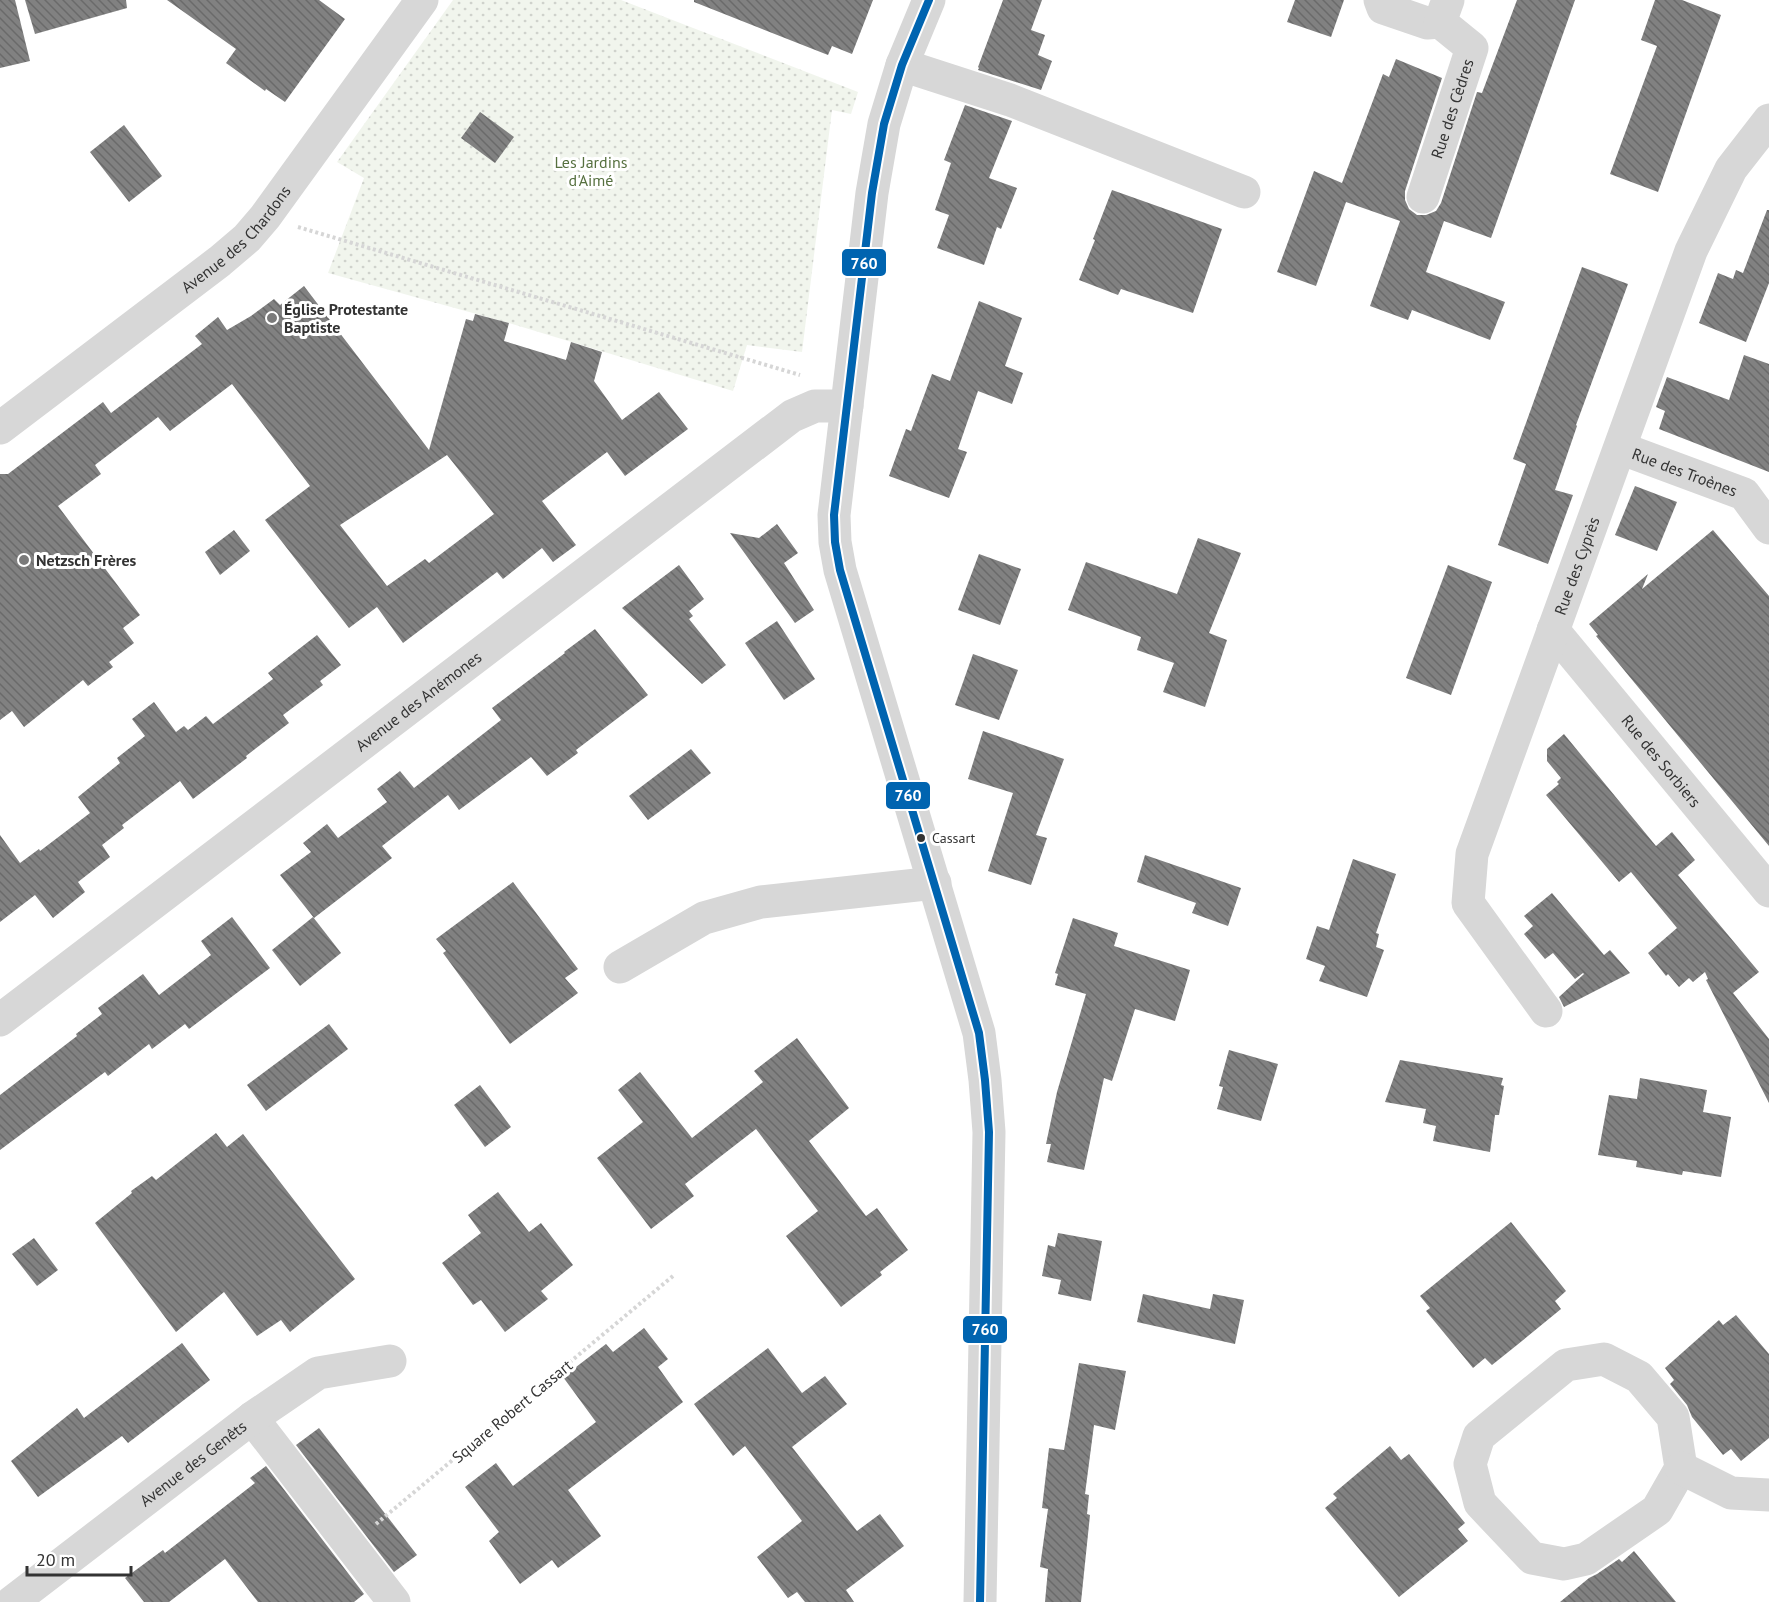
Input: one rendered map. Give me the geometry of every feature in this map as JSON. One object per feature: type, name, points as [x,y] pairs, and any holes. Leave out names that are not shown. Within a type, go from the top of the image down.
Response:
[{"type":"street","name":"Avenue des Chardons","points":[[0,428],[247,238],[265,218],[422,0]]},
{"type":"street","points":[[928,0],[902,64],[884,124],[872,193],[834,514],[835,542],[840,570],[979,1033],[989,1132],[980,1602]]},
{"type":"street","points":[[1380,0],[1383,8],[1427,23],[1444,11]]},
{"type":"street","name":"Rue des Cèdres","points":[[1423,197],[1472,48],[1444,11]]},
{"type":"street","points":[[902,64],[1011,100],[1244,192]]},
{"type":"street","name":"Rue des Cyprès","points":[[1546,1011],[1468,903],[1472,854],[1691,251],[1731,169],[1769,120]]},
{"type":"street","name":"Avenue des Anémones","points":[[0,1020],[782,423],[815,406],[847,406]]},
{"type":"street","name":"Rue des Troènes","points":[[1620,448],[1744,494],[1769,528]]},
{"type":"street","name":"Rue des Sorbiers","points":[[1554,630],[1769,891]]},
{"type":"street","points":[[620,968],[704,918],[761,902],[935,883]]},
{"type":"street","points":[[1604,1359],[1639,1377],[1673,1417],[1681,1468],[1657,1510],[1586,1559],[1564,1564],[1532,1558],[1480,1503],[1470,1464],[1479,1437],[1566,1365],[1604,1359]]},
{"type":"street","name":"Avenue des Genêts","points":[[12,1602],[252,1418],[318,1373],[390,1361]]},
{"type":"street","points":[[252,1418],[394,1602]]},
{"type":"street","points":[[1681,1468],[1731,1493],[1769,1495]]},
{"type":"path","points":[[265,218],[814,379],[815,406]]},
{"type":"path","name":"Square Robert Cassart","points":[[351,1546],[673,1276]]},
{"type":"green space","name":"Les Jardins d'Aimé","points":[[453,0],[621,0],[858,92],[851,114],[832,110],[802,352],[747,345],[733,391],[509,323],[328,273],[364,178],[337,162]]},
{"type":"building","points":[[0,0],[15,0],[30,61],[0,68]]},
{"type":"building","points":[[25,0],[126,0],[127,8],[35,34]]},
{"type":"building","points":[[167,0],[319,0],[345,19],[285,102],[266,89],[265,91],[226,63],[236,49]]},
{"type":"building","points":[[694,0],[873,0],[852,54],[832,46],[828,55],[694,2]]},
{"type":"building","points":[[1003,0],[1042,0],[1031,30],[1045,35],[1038,55],[1052,61],[1041,90],[978,70]]},
{"type":"building","points":[[1295,0],[1344,0],[1331,37],[1287,22]]},
{"type":"building","points":[[1517,0],[1575,0],[1491,238],[1444,221],[1426,272],[1505,302],[1490,340],[1412,310],[1408,320],[1370,306],[1400,221],[1346,202],[1316,286],[1277,272],[1314,171],[1342,183],[1383,74],[1389,77],[1396,59],[1442,78],[1405,191],[1405,200],[1409,209],[1417,215],[1426,215],[1436,211],[1441,203],[1477,92],[1482,93]]},
{"type":"building","points":[[1655,0],[1682,0],[1721,15],[1658,192],[1610,174],[1657,46],[1641,40]]},
{"type":"building","points":[[965,105],[1012,121],[989,178],[1017,188],[1001,229],[997,227],[984,265],[937,248],[949,215],[935,210],[951,163],[944,160]]},
{"type":"building","points":[[480,112],[514,137],[495,163],[461,138]]},
{"type":"building","points":[[124,125],[162,176],[129,202],[90,152]]},
{"type":"building","points":[[1112,190],[1222,229],[1193,313],[1121,289],[1118,295],[1079,280]]},
{"type":"building","points":[[1767,210],[1769,210],[1769,283],[1746,342],[1699,323],[1718,273],[1733,279],[1736,270],[1743,273]]},
{"type":"building","points":[[1582,267],[1628,284],[1576,425],[1555,490],[1573,495],[1548,564],[1498,545],[1526,464],[1513,459]]},
{"type":"building","points":[[304,286],[429,450],[466,319],[473,321],[475,314],[509,323],[504,341],[566,360],[571,342],[602,352],[594,381],[622,420],[659,392],[688,429],[625,476],[607,452],[542,501],[576,545],[553,562],[542,548],[503,579],[497,572],[403,643],[377,607],[349,628],[265,520],[310,486],[232,384],[170,431],[158,417],[95,465],[101,474],[58,506],[140,615],[123,628],[134,643],[109,662],[113,667],[88,686],[83,680],[24,727],[12,711],[0,720],[0,474],[8,474],[103,402],[111,413],[202,344],[195,336],[218,317],[227,330],[274,299],[280,305]],"holes":[[[447,455],[494,514],[429,563],[425,559],[387,586],[340,525]]]},
{"type":"building","points":[[979,301],[1022,318],[1005,366],[1023,373],[1012,404],[978,391],[958,449],[967,452],[949,498],[889,476],[906,429],[911,431],[932,374],[950,381]]},
{"type":"building","points":[[1744,355],[1769,364],[1769,472],[1659,429],[1665,411],[1656,407],[1667,377],[1729,400]]},
{"type":"building","points":[[1635,486],[1677,502],[1657,551],[1615,535]]},
{"type":"building","points":[[777,524],[798,553],[784,563],[814,610],[795,623],[730,533],[759,538]]},
{"type":"building","points":[[234,530],[250,551],[220,575],[205,552]]},
{"type":"building","points":[[1713,530],[1769,596],[1769,846],[1596,636],[1598,635],[1589,624],[1648,574],[1642,589]]},
{"type":"building","points":[[1198,538],[1241,553],[1209,633],[1227,640],[1205,707],[1163,692],[1174,663],[1137,650],[1141,637],[1068,610],[1086,562],[1177,594]]},
{"type":"building","points":[[979,554],[1021,569],[1000,625],[958,610]]},
{"type":"building","points":[[679,565],[704,599],[689,611],[693,616],[689,619],[726,665],[702,684],[622,608]]},
{"type":"building","points":[[1448,565],[1492,582],[1451,695],[1406,678]]},
{"type":"building","points":[[777,621],[815,679],[784,700],[745,643]]},
{"type":"building","points":[[595,629],[648,695],[576,750],[578,753],[547,776],[531,757],[459,810],[448,795],[382,846],[392,858],[314,918],[280,875],[311,852],[303,843],[327,824],[338,838],[387,802],[377,789],[400,771],[414,788],[501,720],[492,708]]},
{"type":"building","points":[[317,635],[341,665],[320,681],[323,685],[283,715],[289,723],[193,799],[180,781],[122,825],[124,828],[102,845],[110,857],[78,882],[85,892],[53,918],[35,895],[0,922],[0,835],[20,863],[39,849],[40,851],[90,813],[78,797],[120,763],[117,758],[145,736],[132,719],[154,702],[176,732],[184,726],[188,730],[206,716],[213,724],[273,679],[268,673]]},
{"type":"building","points":[[973,654],[1018,670],[999,720],[955,705]]},
{"type":"building","points":[[983,731],[1064,759],[1036,835],[1047,838],[1031,885],[988,871],[1013,793],[968,779]]},
{"type":"building","points":[[1564,734],[1656,846],[1672,832],[1695,860],[1678,875],[1759,972],[1733,993],[1769,1039],[1769,1103],[1706,980],[1708,979],[1705,972],[1693,982],[1689,978],[1679,987],[1668,974],[1666,976],[1648,953],[1677,928],[1631,872],[1619,882],[1546,795],[1559,784],[1557,782],[1561,778],[1547,761],[1547,749]]},
{"type":"building","points":[[691,749],[711,773],[648,820],[629,796]]},
{"type":"building","points":[[1145,855],[1241,888],[1228,926],[1192,913],[1196,903],[1137,882]]},
{"type":"building","points":[[1353,859],[1396,874],[1376,933],[1379,934],[1376,947],[1384,950],[1367,997],[1319,981],[1325,966],[1306,959],[1317,926],[1329,930]]},
{"type":"building","points":[[513,882],[578,969],[565,978],[578,993],[510,1044],[443,953],[446,951],[436,939]]},
{"type":"building","points":[[1552,893],[1604,955],[1610,950],[1630,973],[1564,1007],[1559,997],[1584,974],[1575,979],[1553,953],[1545,959],[1524,934],[1533,926],[1524,916]]},
{"type":"building","points":[[232,917],[270,968],[189,1029],[185,1024],[152,1049],[149,1044],[108,1076],[105,1072],[0,1150],[0,1095],[77,1036],[76,1034],[102,1014],[98,1008],[143,974],[159,995],[211,955],[201,941]]},
{"type":"building","points":[[313,917],[341,953],[300,986],[272,950]]},
{"type":"building","points":[[1073,918],[1118,933],[1114,946],[1190,970],[1175,1021],[1135,1009],[1112,1081],[1104,1078],[1084,1170],[1047,1162],[1051,1144],[1046,1144],[1057,1092],[1086,994],[1055,985],[1058,974],[1055,973]]},
{"type":"building","points":[[329,1024],[348,1049],[266,1111],[247,1085]]},
{"type":"building","points":[[797,1038],[849,1108],[809,1141],[866,1216],[877,1208],[908,1250],[880,1272],[882,1275],[841,1307],[786,1236],[818,1211],[756,1129],[685,1184],[694,1196],[651,1229],[597,1158],[643,1122],[618,1090],[640,1072],[692,1138],[763,1082],[754,1071]]},
{"type":"building","points":[[1229,1050],[1278,1064],[1261,1121],[1217,1109],[1223,1087],[1219,1086]]},
{"type":"building","points":[[1400,1060],[1503,1078],[1501,1085],[1504,1086],[1499,1115],[1495,1115],[1490,1152],[1433,1141],[1436,1126],[1423,1123],[1426,1109],[1385,1102]]},
{"type":"building","points":[[1640,1078],[1707,1090],[1703,1112],[1731,1117],[1721,1177],[1683,1171],[1682,1175],[1636,1167],[1637,1161],[1598,1155],[1609,1095],[1637,1099]]},
{"type":"building","points":[[480,1085],[511,1127],[485,1147],[454,1105]]},
{"type":"building","points":[[216,1133],[227,1147],[243,1134],[355,1279],[290,1332],[281,1320],[257,1336],[224,1292],[176,1332],[95,1223],[132,1193],[131,1191],[152,1176],[156,1180]]},
{"type":"building","points":[[498,1192],[529,1232],[541,1223],[573,1265],[541,1291],[548,1299],[505,1332],[481,1300],[473,1305],[442,1263],[481,1233],[468,1215]]},
{"type":"building","points":[[1511,1222],[1566,1291],[1555,1301],[1561,1309],[1492,1365],[1485,1358],[1473,1368],[1426,1311],[1430,1308],[1420,1296]]},
{"type":"building","points":[[1058,1233],[1102,1241],[1091,1301],[1058,1294],[1061,1280],[1042,1276],[1048,1245],[1055,1247]]},
{"type":"building","points":[[34,1238],[58,1270],[37,1286],[12,1254]]},
{"type":"building","points":[[1143,1294],[1210,1309],[1213,1294],[1244,1300],[1235,1344],[1137,1322]]},
{"type":"building","points":[[1736,1315],[1769,1354],[1769,1438],[1741,1461],[1731,1449],[1723,1455],[1692,1417],[1687,1405],[1670,1384],[1674,1380],[1665,1368],[1719,1320],[1723,1325]]},
{"type":"building","points":[[644,1328],[668,1359],[658,1367],[683,1402],[568,1490],[601,1536],[558,1568],[552,1560],[520,1584],[489,1541],[499,1532],[465,1487],[496,1463],[513,1486],[596,1422],[563,1377],[606,1344],[613,1352]]},
{"type":"building","points":[[182,1343],[210,1380],[128,1443],[122,1436],[38,1497],[11,1461],[77,1408],[84,1418]]},
{"type":"building","points":[[768,1348],[802,1393],[825,1376],[847,1404],[792,1447],[857,1531],[880,1514],[904,1546],[846,1590],[854,1602],[805,1602],[797,1592],[788,1598],[757,1557],[802,1521],[745,1446],[733,1456],[694,1404]]},
{"type":"building","points":[[1079,1363],[1126,1371],[1115,1430],[1094,1425],[1085,1494],[1089,1495],[1087,1514],[1090,1515],[1081,1602],[1045,1602],[1048,1569],[1040,1567],[1048,1509],[1042,1508],[1049,1448],[1064,1450]]},
{"type":"building","points":[[319,1428],[417,1555],[394,1572],[296,1445]]},
{"type":"building","points":[[1390,1446],[1401,1460],[1409,1454],[1465,1523],[1458,1529],[1468,1541],[1399,1597],[1325,1508],[1337,1498],[1333,1494]]},
{"type":"building","points":[[266,1466],[364,1594],[354,1602],[258,1602],[225,1559],[169,1602],[144,1602],[125,1578],[163,1550],[165,1553],[255,1483],[250,1478]]},
{"type":"building","points":[[1634,1551],[1676,1602],[1560,1602],[1589,1578],[1619,1559],[1622,1562]]},
{"type":"transit line","name":"760","points":[[929,0],[902,65],[884,124],[872,193],[834,515],[835,542],[840,570],[979,1033],[989,1132],[980,1602]]},
{"type":"place","name":"Église Protestante Baptiste","points":[[272,318]]},
{"type":"place","name":"Netzsch Frères","points":[[24,560]]},
{"type":"place","name":"Cassart","points":[[921,838]]}]
